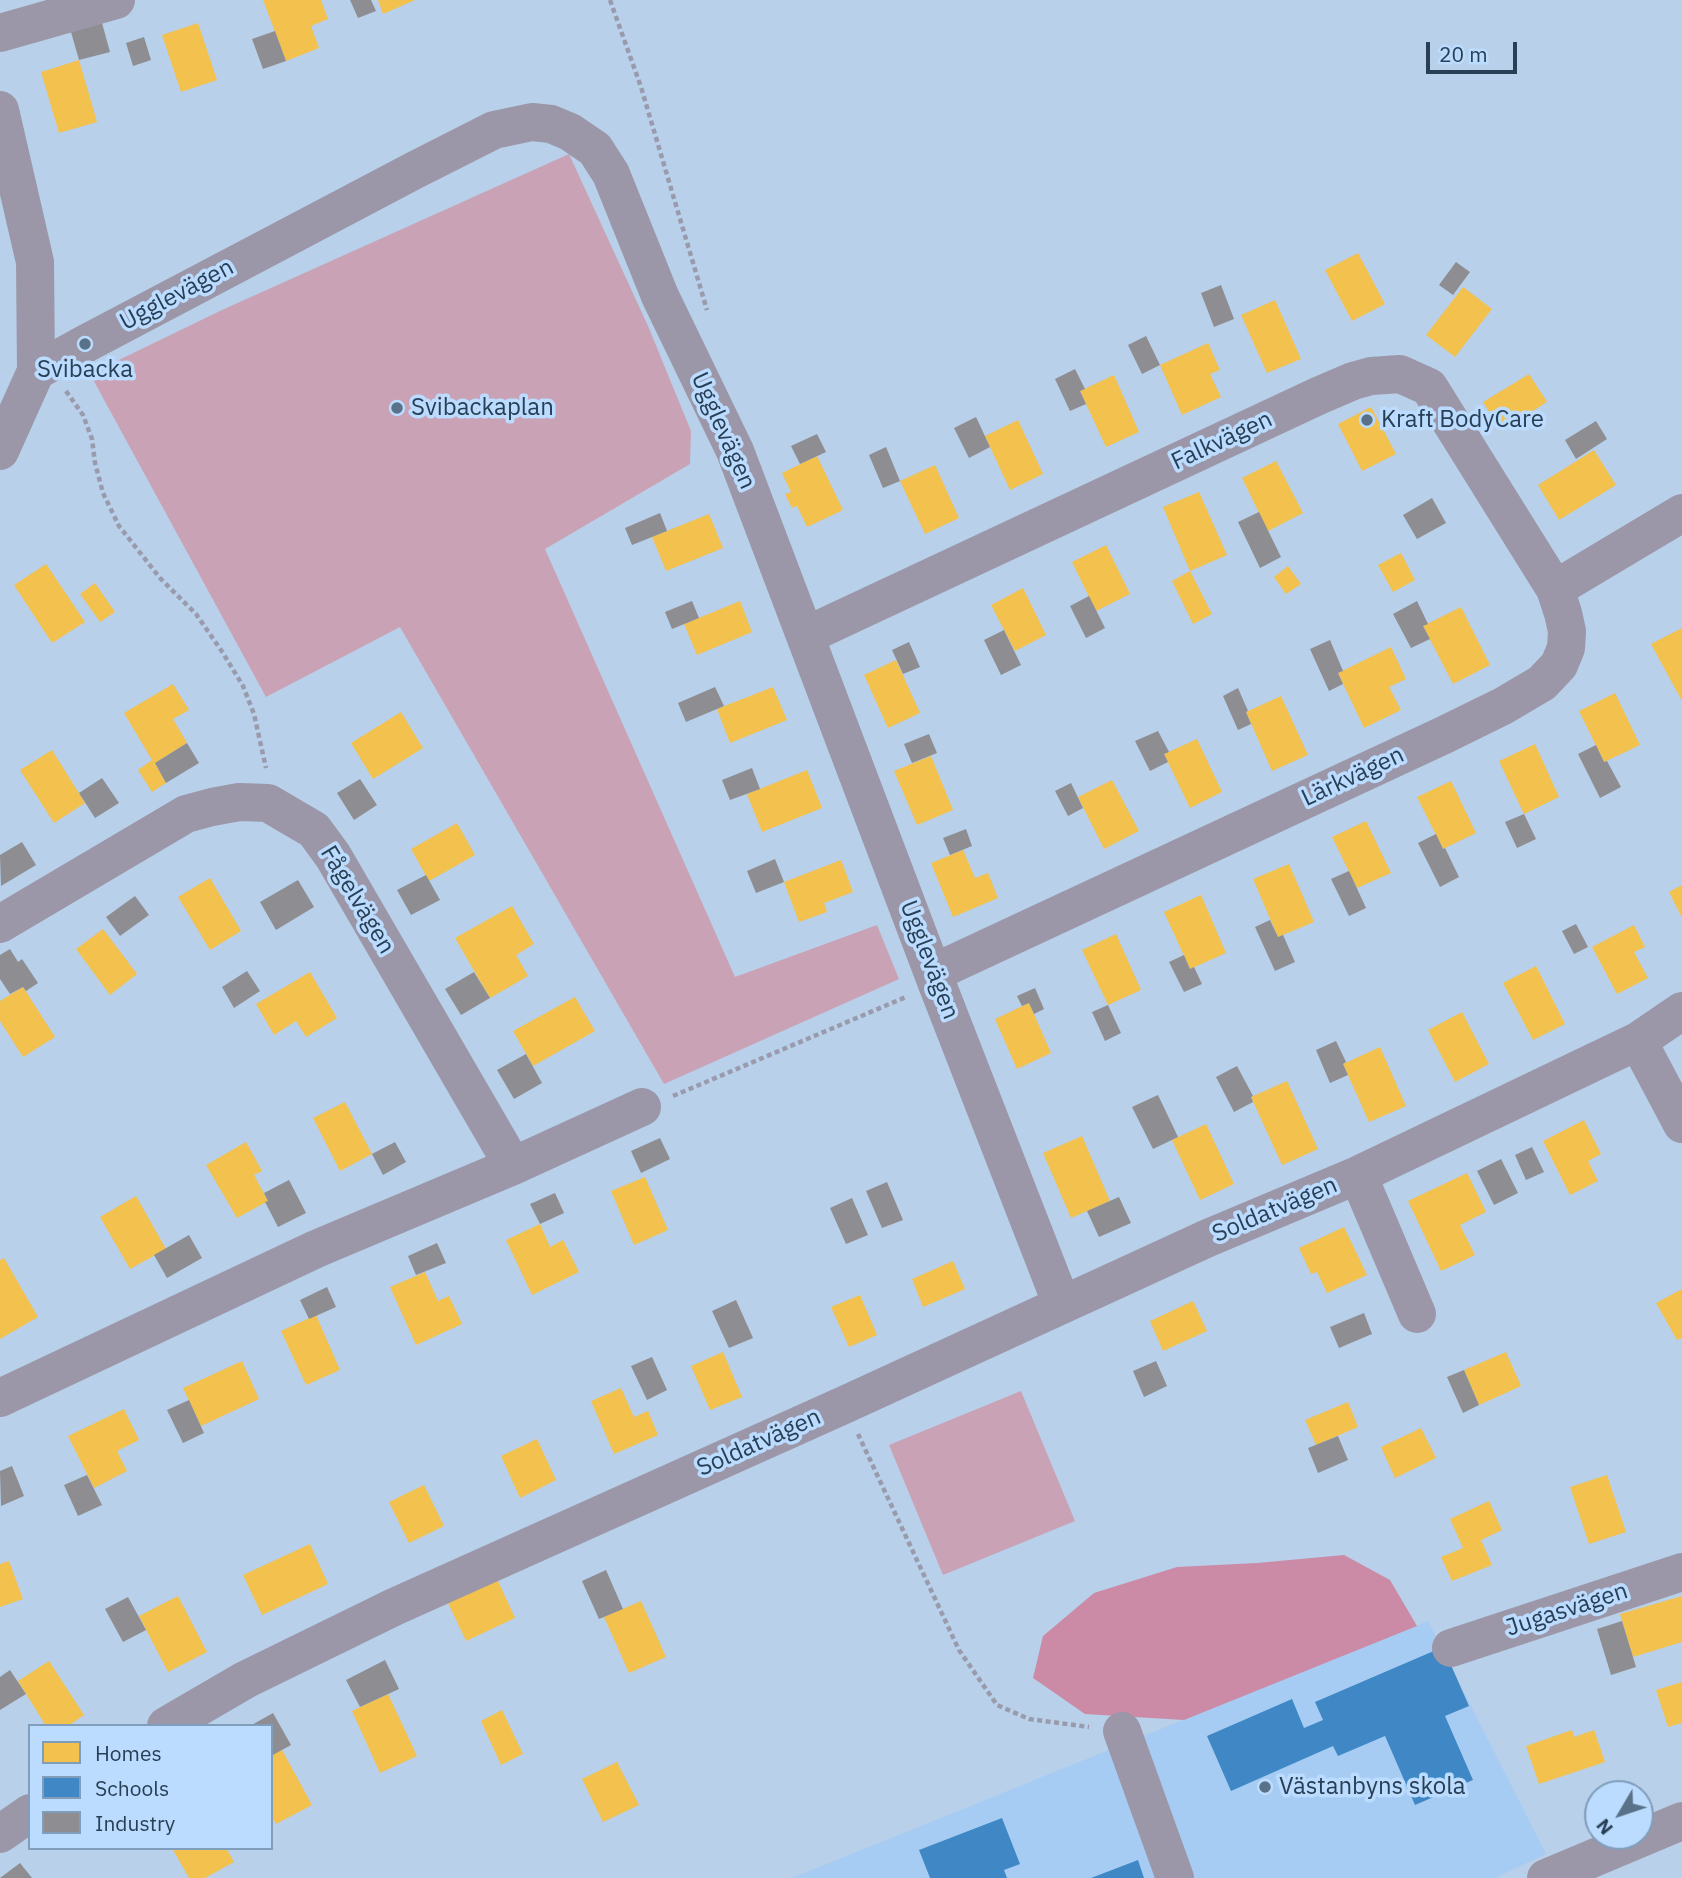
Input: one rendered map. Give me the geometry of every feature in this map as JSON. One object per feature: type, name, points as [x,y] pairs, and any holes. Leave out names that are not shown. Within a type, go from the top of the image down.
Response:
[{"type":"street","points":[[0,33],[116,0]]},
{"type":"street","points":[[0,110],[6,161],[35,262],[36,371],[0,451]]},
{"type":"street","name":"Ugglevägen","points":[[36,371],[390,182],[494,130],[532,122],[551,124],[570,132],[595,149],[611,174],[660,296],[735,451],[1062,1305]]},
{"type":"street","name":"Falkvägen","points":[[805,636],[1318,396],[1371,376],[1400,374],[1429,387],[1555,589]]},
{"type":"street","points":[[1555,589],[1682,513]]},
{"type":"street","name":"Lärkvägen","points":[[935,978],[1444,735],[1542,683],[1559,665],[1566,648],[1567,631],[1555,589]]},
{"type":"street","points":[[0,924],[186,814],[239,803],[268,803]]},
{"type":"street","name":"Fågelvägen","points":[[268,803],[314,830],[333,856],[513,1166]]},
{"type":"street","name":"Soldatvägen","points":[[169,1724],[245,1680],[394,1607],[1208,1238],[1358,1175],[1638,1041],[1682,1011]]},
{"type":"street","points":[[1638,1041],[1682,1124]]},
{"type":"street","points":[[0,1398],[316,1249],[513,1166],[642,1107]]},
{"type":"street","name":"Soldatvägen","points":[[1358,1175],[1417,1314]]},
{"type":"street","name":"Jugasvägen","points":[[1451,1648],[1682,1572]]},
{"type":"street","points":[[1122,1731],[1175,1878]]},
{"type":"street","points":[[0,1833],[28,1814]]},
{"type":"street","points":[[1546,1878],[1682,1821]]},
{"type":"path","points":[[610,0],[641,87],[708,313]]},
{"type":"path","points":[[36,371],[66,392],[83,415],[92,439],[103,493],[118,526],[160,578],[196,614],[243,686],[254,714],[268,780],[268,803]]},
{"type":"path","points":[[642,1107],[684,1092],[935,978]]},
{"type":"path","points":[[844,1405],[960,1650],[997,1705],[1029,1719],[1122,1731]]},
{"type":"shaded area","points":[[569,154],[648,326],[691,431],[690,464],[545,549],[735,977],[877,925],[899,979],[664,1084],[400,627],[266,697],[90,374],[222,310]]},
{"type":"shaded area","points":[[1021,1391],[1075,1521],[943,1575],[889,1445]]},
{"type":"shaded area","points":[[1344,1555],[1390,1580],[1417,1626],[1184,1720],[1085,1714],[1033,1678],[1043,1636],[1094,1593],[1177,1567]]},
{"type":"shaded area","name":"Västanbyns skola","points":[[1428,1621],[1546,1854],[1495,1878],[792,1878]]},
{"type":"building: Homes","points":[[263,0],[321,0],[328,19],[311,26],[319,48],[286,61]]},
{"type":"building: Homes","points":[[378,0],[415,0],[383,14]]},
{"type":"building: Homes","points":[[198,23],[217,80],[181,92],[162,35]]},
{"type":"building: Homes","points":[[79,60],[97,122],[59,133],[41,72]]},
{"type":"building: Homes","points":[[1358,253],[1385,304],[1352,321],[1325,270]]},
{"type":"building: Homes","points":[[1463,287],[1492,309],[1455,357],[1426,335]]},
{"type":"building: Homes","points":[[1275,300],[1301,359],[1267,373],[1241,315]]},
{"type":"building: Homes","points":[[1208,343],[1220,370],[1210,374],[1221,397],[1182,415],[1160,365]]},
{"type":"building: Homes","points":[[1529,374],[1547,402],[1501,431],[1483,402]]},
{"type":"building: Homes","points":[[1114,375],[1139,432],[1106,447],[1080,391]]},
{"type":"building: Homes","points":[[1371,407],[1396,454],[1362,471],[1338,424]]},
{"type":"building: Homes","points":[[1018,420],[1043,474],[1010,490],[985,436]]},
{"type":"building: Homes","points":[[1594,450],[1616,485],[1559,520],[1538,485]]},
{"type":"building: Homes","points":[[817,456],[843,510],[807,527],[797,506],[792,508],[785,494],[791,492],[782,473]]},
{"type":"building: Homes","points":[[1276,461],[1303,513],[1268,531],[1242,478]]},
{"type":"building: Homes","points":[[935,465],[959,518],[925,534],[900,481]]},
{"type":"building: Homes","points":[[1199,492],[1227,555],[1190,571],[1163,507]]},
{"type":"building: Homes","points":[[709,514],[723,548],[666,571],[652,537]]},
{"type":"building: Homes","points":[[1106,545],[1130,594],[1096,611],[1072,562]]},
{"type":"building: Homes","points":[[1401,553],[1415,580],[1393,592],[1378,565]]},
{"type":"building: Homes","points":[[46,564],[85,622],[52,643],[14,585]]},
{"type":"building: Homes","points":[[1288,566],[1301,584],[1286,594],[1274,577]]},
{"type":"building: Homes","points":[[1190,571],[1212,614],[1193,624],[1172,581]]},
{"type":"building: Homes","points":[[95,583],[115,612],[100,622],[80,594]]},
{"type":"building: Homes","points":[[1023,588],[1046,635],[1015,651],[991,605]]},
{"type":"building: Homes","points":[[740,601],[752,632],[697,655],[684,624]]},
{"type":"building: Homes","points":[[1461,607],[1490,665],[1453,684],[1423,626]]},
{"type":"building: Homes","points":[[1682,628],[1682,701],[1651,644]]},
{"type":"building: Homes","points":[[1391,647],[1406,679],[1389,687],[1401,710],[1364,728],[1338,673]]},
{"type":"building: Homes","points":[[896,660],[920,713],[888,728],[864,675]]},
{"type":"building: Homes","points":[[173,684],[189,710],[173,719],[187,743],[155,763],[166,783],[152,792],[138,770],[152,760],[124,713]]},
{"type":"building: Homes","points":[[773,687],[787,720],[730,743],[717,709]]},
{"type":"building: Homes","points":[[1615,693],[1640,745],[1604,762],[1579,711]]},
{"type":"building: Homes","points":[[1281,696],[1308,755],[1272,771],[1246,712]]},
{"type":"building: Homes","points":[[401,712],[423,748],[373,779],[351,743]]},
{"type":"building: Homes","points":[[1197,739],[1222,792],[1190,808],[1164,754]]},
{"type":"building: Homes","points":[[1535,744],[1559,797],[1524,814],[1499,761]]},
{"type":"building: Homes","points":[[52,750],[85,803],[54,823],[20,770]]},
{"type":"building: Homes","points":[[931,756],[953,810],[917,825],[894,771]]},
{"type":"building: Homes","points":[[807,770],[822,808],[762,832],[747,794]]},
{"type":"building: Homes","points":[[1112,780],[1139,831],[1104,849],[1078,797]]},
{"type":"building: Homes","points":[[1451,781],[1476,833],[1443,849],[1417,797]]},
{"type":"building: Homes","points":[[1366,821],[1391,873],[1357,888],[1332,837]]},
{"type":"building: Homes","points":[[457,823],[475,855],[429,881],[411,849]]},
{"type":"building: Homes","points":[[963,850],[975,878],[988,873],[998,898],[953,917],[931,863]]},
{"type":"building: Homes","points":[[841,860],[853,892],[824,903],[827,912],[799,922],[784,882]]},
{"type":"building: Homes","points":[[1289,864],[1314,922],[1278,937],[1253,879]]},
{"type":"building: Homes","points":[[210,878],[241,931],[210,950],[178,897]]},
{"type":"building: Homes","points":[[1682,885],[1682,918],[1669,892]]},
{"type":"building: Homes","points":[[1201,895],[1226,953],[1190,969],[1164,912]]},
{"type":"building: Homes","points":[[512,906],[534,944],[516,955],[528,976],[490,998],[455,938]]},
{"type":"building: Homes","points":[[1634,925],[1645,947],[1634,952],[1648,978],[1617,994],[1592,947]]},
{"type":"building: Homes","points":[[103,929],[137,974],[110,995],[76,949]]},
{"type":"building: Homes","points":[[1116,934],[1141,990],[1108,1005],[1082,950]]},
{"type":"building: Homes","points":[[1536,966],[1565,1024],[1533,1040],[1503,983]]},
{"type":"building: Homes","points":[[310,972],[337,1018],[306,1037],[296,1021],[274,1035],[256,1004]]},
{"type":"building: Homes","points":[[23,987],[55,1037],[23,1057],[0,1021],[0,1001]]},
{"type":"building: Homes","points":[[575,997],[595,1031],[533,1066],[513,1031]]},
{"type":"building: Homes","points":[[1029,1003],[1051,1053],[1017,1069],[995,1019]]},
{"type":"building: Homes","points":[[1462,1012],[1489,1064],[1455,1082],[1428,1030]]},
{"type":"building: Homes","points":[[1380,1047],[1406,1106],[1369,1122],[1343,1064]]},
{"type":"building: Homes","points":[[1287,1081],[1318,1149],[1282,1165],[1251,1097]]},
{"type":"building: Homes","points":[[345,1102],[372,1154],[340,1171],[313,1118]]},
{"type":"building: Homes","points":[[1584,1120],[1601,1154],[1588,1161],[1598,1181],[1570,1195],[1543,1141]]},
{"type":"building: Homes","points":[[1206,1124],[1234,1184],[1200,1200],[1172,1140]]},
{"type":"building: Homes","points":[[1082,1136],[1110,1201],[1071,1218],[1043,1153]]},
{"type":"building: Homes","points":[[246,1142],[262,1171],[254,1175],[268,1201],[237,1218],[206,1165]]},
{"type":"building: Homes","points":[[1467,1173],[1486,1212],[1460,1225],[1475,1255],[1441,1271],[1408,1201]]},
{"type":"building: Homes","points":[[645,1177],[668,1230],[634,1245],[611,1191]]},
{"type":"building: Homes","points":[[136,1196],[166,1249],[130,1269],[100,1217]]},
{"type":"building: Homes","points":[[540,1224],[550,1247],[563,1240],[579,1272],[532,1295],[506,1240]]},
{"type":"building: Homes","points":[[1344,1227],[1367,1275],[1327,1293],[1317,1272],[1311,1274],[1299,1248]]},
{"type":"building: Homes","points":[[4,1258],[38,1317],[0,1339],[0,1260]]},
{"type":"building: Homes","points":[[953,1261],[965,1289],[923,1307],[912,1279]]},
{"type":"building: Homes","points":[[425,1272],[438,1301],[449,1296],[462,1324],[416,1345],[390,1287]]},
{"type":"building: Homes","points":[[1682,1289],[1682,1338],[1677,1340],[1656,1303]]},
{"type":"building: Homes","points":[[860,1295],[877,1335],[849,1347],[831,1307]]},
{"type":"building: Homes","points":[[1193,1301],[1207,1331],[1163,1351],[1150,1321]]},
{"type":"building: Homes","points":[[316,1315],[340,1370],[306,1385],[281,1331]]},
{"type":"building: Homes","points":[[723,1352],[742,1397],[710,1410],[691,1366]]},
{"type":"building: Homes","points":[[1506,1352],[1521,1386],[1479,1405],[1464,1370]]},
{"type":"building: Homes","points":[[242,1361],[259,1399],[201,1426],[183,1388]]},
{"type":"building: Homes","points":[[621,1388],[634,1417],[648,1411],[658,1435],[614,1454],[591,1401]]},
{"type":"building: Homes","points":[[1348,1402],[1358,1427],[1316,1445],[1305,1420]]},
{"type":"building: Homes","points":[[124,1409],[139,1440],[117,1451],[127,1471],[94,1488],[68,1436]]},
{"type":"building: Homes","points":[[1421,1428],[1436,1458],[1395,1478],[1381,1447]]},
{"type":"building: Homes","points":[[537,1439],[556,1480],[520,1498],[501,1456]]},
{"type":"building: Homes","points":[[1607,1475],[1626,1532],[1589,1544],[1570,1487]]},
{"type":"building: Homes","points":[[424,1485],[444,1526],[409,1543],[389,1502]]},
{"type":"building: Homes","points":[[1489,1501],[1502,1530],[1481,1540],[1492,1565],[1452,1581],[1441,1557],[1463,1548],[1450,1519]]},
{"type":"building: Homes","points":[[310,1544],[328,1584],[262,1615],[243,1575]]},
{"type":"building: Homes","points":[[9,1561],[23,1599],[0,1607],[0,1564]]},
{"type":"building: Homes","points":[[497,1579],[515,1618],[466,1641],[448,1603]]},
{"type":"building: Homes","points":[[178,1596],[207,1652],[168,1672],[139,1616]]},
{"type":"building: Homes","points":[[1682,1596],[1682,1642],[1633,1657],[1620,1614]]},
{"type":"building: Homes","points":[[641,1601],[666,1657],[629,1673],[604,1617]]},
{"type":"building: Homes","points":[[49,1661],[84,1715],[71,1724],[45,1724],[18,1681]]},
{"type":"building: Homes","points":[[1682,1682],[1682,1723],[1668,1727],[1656,1690]]},
{"type":"building: Homes","points":[[388,1694],[417,1756],[380,1773],[352,1711]]},
{"type":"building: Homes","points":[[502,1710],[523,1754],[501,1765],[481,1721]]},
{"type":"building: Homes","points":[[1572,1730],[1574,1737],[1594,1730],[1605,1762],[1539,1784],[1526,1746]]},
{"type":"building: Homes","points":[[282,1750],[312,1805],[276,1824],[273,1819],[273,1755]]},
{"type":"building: Homes","points":[[617,1762],[639,1805],[603,1822],[582,1779]]},
{"type":"building: Homes","points":[[173,1850],[227,1850],[234,1862],[205,1878],[189,1878]]},
{"type":"building: Schools","name":"Västanbyns skola","points":[[1443,1647],[1469,1706],[1445,1716],[1473,1780],[1415,1805],[1385,1736],[1338,1756],[1333,1746],[1231,1791],[1207,1736],[1292,1699],[1304,1728],[1323,1720],[1315,1702]]},
{"type":"building: Schools","points":[[1002,1818],[1020,1864],[1004,1870],[1007,1878],[930,1878],[919,1850]]},
{"type":"building: Schools","points":[[1138,1860],[1144,1878],[1091,1878]]},
{"type":"building: Industry","points":[[350,0],[371,0],[376,11],[358,18]]},
{"type":"building: Industry","points":[[102,23],[110,52],[79,60],[71,32]]},
{"type":"building: Industry","points":[[275,31],[286,61],[263,69],[252,39]]},
{"type":"building: Industry","points":[[144,37],[151,60],[133,66],[126,43]]},
{"type":"building: Industry","points":[[1456,262],[1470,272],[1453,295],[1439,285]]},
{"type":"building: Industry","points":[[1221,285],[1234,319],[1214,327],[1201,293]]},
{"type":"building: Industry","points":[[1146,336],[1160,365],[1142,374],[1128,345]]},
{"type":"building: Industry","points":[[1075,369],[1085,389],[1080,391],[1086,404],[1070,411],[1055,379]]},
{"type":"building: Industry","points":[[976,417],[990,447],[969,458],[954,428]]},
{"type":"building: Industry","points":[[1596,421],[1607,439],[1576,459],[1565,440]]},
{"type":"building: Industry","points":[[817,434],[826,452],[800,464],[791,446]]},
{"type":"building: Industry","points":[[886,447],[900,481],[883,488],[869,455]]},
{"type":"building: Industry","points":[[1432,498],[1446,523],[1417,539],[1403,515]]},
{"type":"building: Industry","points":[[1259,512],[1281,557],[1260,568],[1238,522]]},
{"type":"building: Industry","points":[[660,513],[667,531],[632,545],[625,528]]},
{"type":"building: Industry","points":[[1089,596],[1105,628],[1086,638],[1070,606]]},
{"type":"building: Industry","points":[[692,601],[699,618],[672,629],[665,612]]},
{"type":"building: Industry","points":[[1417,601],[1428,624],[1423,626],[1430,639],[1411,648],[1393,614]]},
{"type":"building: Industry","points":[[1004,630],[1021,665],[1001,675],[984,640]]},
{"type":"building: Industry","points":[[1330,640],[1343,671],[1338,673],[1343,684],[1329,691],[1310,649]]},
{"type":"building: Industry","points":[[909,642],[920,667],[903,674],[892,650]]},
{"type":"building: Industry","points":[[715,687],[724,706],[686,722],[678,703]]},
{"type":"building: Industry","points":[[1238,688],[1251,724],[1238,730],[1223,696]]},
{"type":"building: Industry","points":[[1158,731],[1169,752],[1164,754],[1168,762],[1150,771],[1135,741]]},
{"type":"building: Industry","points":[[929,734],[937,753],[912,763],[904,744]]},
{"type":"building: Industry","points":[[187,743],[199,763],[166,783],[155,763]]},
{"type":"building: Industry","points":[[1596,745],[1621,787],[1600,798],[1578,754]]},
{"type":"building: Industry","points":[[752,768],[760,789],[730,800],[722,780]]},
{"type":"building: Industry","points":[[102,778],[119,803],[95,818],[79,793]]},
{"type":"building: Industry","points":[[360,779],[377,805],[354,820],[337,793]]},
{"type":"building: Industry","points":[[1071,783],[1083,808],[1068,816],[1055,791]]},
{"type":"building: Industry","points":[[1524,814],[1536,839],[1517,848],[1505,822]]},
{"type":"building: Industry","points":[[966,829],[972,846],[950,855],[943,838]]},
{"type":"building: Industry","points":[[1436,834],[1459,877],[1440,887],[1418,843]]},
{"type":"building: Industry","points":[[22,842],[36,865],[1,886],[0,855]]},
{"type":"building: Industry","points":[[775,859],[784,882],[756,893],[747,871]]},
{"type":"building: Industry","points":[[1349,871],[1366,908],[1349,916],[1331,879]]},
{"type":"building: Industry","points":[[426,875],[440,900],[411,915],[397,890]]},
{"type":"building: Industry","points":[[298,880],[314,907],[276,930],[260,902]]},
{"type":"building: Industry","points":[[135,896],[149,915],[120,936],[106,917]]},
{"type":"building: Industry","points":[[1270,920],[1278,937],[1283,935],[1295,962],[1275,971],[1255,927]]},
{"type":"building: Industry","points":[[1576,924],[1588,947],[1574,954],[1562,931]]},
{"type":"building: Industry","points":[[10,949],[18,962],[22,959],[38,983],[26,991],[23,987],[10,994],[0,979],[0,955]]},
{"type":"building: Industry","points":[[1184,955],[1190,969],[1194,967],[1202,984],[1184,992],[1169,962]]},
{"type":"building: Industry","points":[[247,971],[260,991],[234,1008],[222,987]]},
{"type":"building: Industry","points":[[474,972],[490,998],[461,1015],[445,989]]},
{"type":"building: Industry","points":[[1035,988],[1044,1009],[1034,1014],[1029,1003],[1022,1006],[1017,996]]},
{"type":"building: Industry","points":[[1108,1005],[1121,1033],[1105,1041],[1092,1012]]},
{"type":"building: Industry","points":[[1336,1041],[1346,1062],[1343,1064],[1348,1075],[1330,1083],[1316,1050]]},
{"type":"building: Industry","points":[[526,1054],[542,1083],[514,1099],[497,1070]]},
{"type":"building: Industry","points":[[1237,1066],[1253,1096],[1253,1102],[1234,1112],[1216,1077]]},
{"type":"building: Industry","points":[[1158,1095],[1178,1137],[1153,1149],[1132,1107]]},
{"type":"building: Industry","points":[[660,1138],[670,1159],[641,1173],[631,1151]]},
{"type":"building: Industry","points":[[395,1142],[406,1162],[383,1175],[372,1154]]},
{"type":"building: Industry","points":[[1532,1147],[1544,1172],[1526,1180],[1515,1155]]},
{"type":"building: Industry","points":[[1501,1159],[1518,1193],[1494,1205],[1477,1171]]},
{"type":"building: Industry","points":[[289,1180],[306,1213],[278,1227],[265,1202],[268,1201],[264,1193]]},
{"type":"building: Industry","points":[[887,1182],[903,1220],[882,1228],[866,1191]]},
{"type":"building: Industry","points":[[555,1193],[564,1213],[540,1224],[530,1204]]},
{"type":"building: Industry","points":[[1119,1197],[1131,1223],[1099,1237],[1087,1211]]},
{"type":"building: Industry","points":[[852,1198],[868,1235],[846,1244],[830,1208]]},
{"type":"building: Industry","points":[[189,1235],[202,1258],[167,1278],[154,1255]]},
{"type":"building: Industry","points":[[437,1243],[446,1263],[416,1275],[408,1256]]},
{"type":"building: Industry","points":[[327,1287],[336,1307],[309,1319],[300,1300]]},
{"type":"building: Industry","points":[[736,1300],[753,1338],[729,1348],[712,1311]]},
{"type":"building: Industry","points":[[1364,1313],[1372,1334],[1339,1348],[1330,1327]]},
{"type":"building: Industry","points":[[652,1357],[667,1390],[647,1400],[631,1366]]},
{"type":"building: Industry","points":[[1156,1361],[1167,1386],[1144,1397],[1133,1371]]},
{"type":"building: Industry","points":[[1464,1370],[1479,1405],[1463,1413],[1447,1377]]},
{"type":"building: Industry","points":[[189,1400],[204,1433],[183,1443],[167,1410]]},
{"type":"building: Industry","points":[[1338,1436],[1348,1460],[1318,1473],[1308,1448]]},
{"type":"building: Industry","points":[[12,1466],[24,1496],[1,1506],[0,1471]]},
{"type":"building: Industry","points":[[87,1475],[102,1505],[78,1516],[64,1485]]},
{"type":"building: Industry","points":[[606,1570],[623,1609],[599,1619],[582,1581]]},
{"type":"building: Industry","points":[[128,1597],[146,1630],[123,1642],[105,1609]]},
{"type":"building: Industry","points":[[1622,1621],[1636,1667],[1611,1675],[1597,1629]]},
{"type":"building: Industry","points":[[385,1660],[399,1689],[360,1707],[346,1680]]},
{"type":"building: Industry","points":[[10,1670],[26,1694],[0,1710],[0,1677]]},
{"type":"building: Industry","points":[[273,1713],[291,1745],[273,1755],[273,1724],[254,1724]]},
{"type":"building: Industry","points":[[20,1863],[32,1878],[0,1878]]},
{"type":"place","name":"Svibacka","points":[[85,344]]},
{"type":"place","name":"Svibackaplan","points":[[397,408]]},
{"type":"place","name":"Kraft BodyCare","points":[[1367,420]]},
{"type":"place","name":"Västanbyns skola","points":[[1265,1787]]}]
